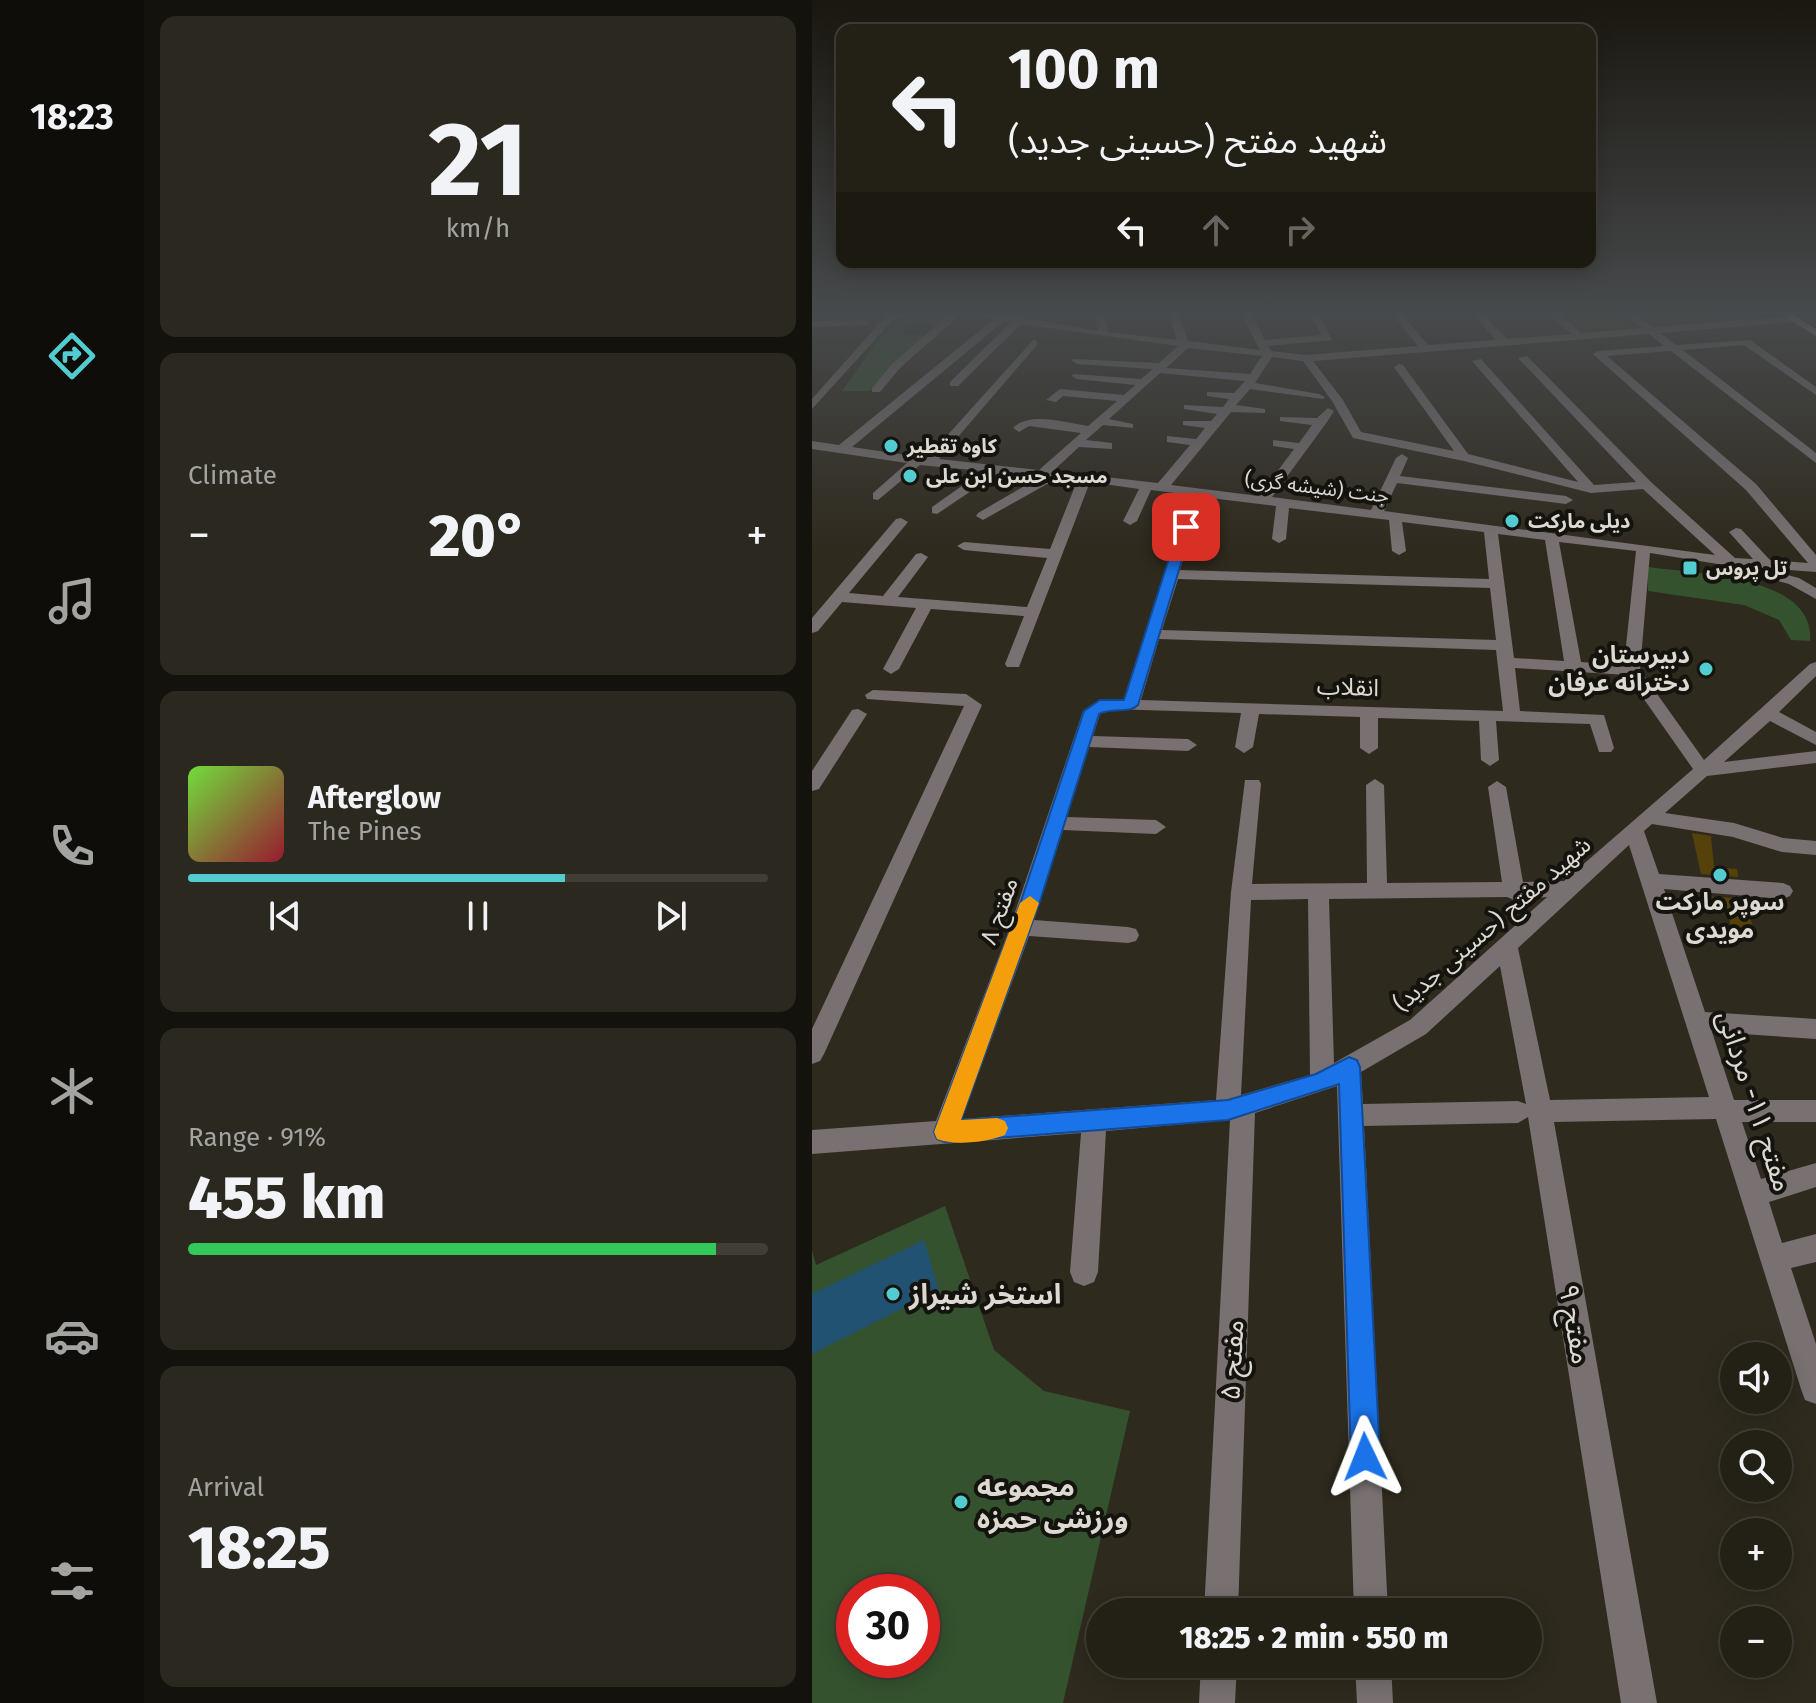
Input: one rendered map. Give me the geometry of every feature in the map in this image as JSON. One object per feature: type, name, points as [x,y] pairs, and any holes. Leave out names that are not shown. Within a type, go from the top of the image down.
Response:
[{"type":"street","points":[[812,406],[826,389]]},
{"type":"street","points":[[841,450],[914,389]]},
{"type":"street","points":[[878,496],[923,462],[993,389]]},
{"type":"street","points":[[983,516],[1048,475],[1096,423],[1135,389]]},
{"type":"street","points":[[1162,487],[1182,456],[1207,434],[1244,389]]},
{"type":"street","points":[[1281,389],[1319,397]]},
{"type":"street","points":[[1329,389],[1357,435],[1464,457],[1591,489],[1646,485]]},
{"type":"street","points":[[1415,389],[1464,457]]},
{"type":"street","points":[[1502,389],[1591,489]]},
{"type":"street","points":[[1553,389],[1646,485],[1730,562],[1794,581],[1816,594]]},
{"type":"street","points":[[1639,389],[1751,487],[1816,566]]},
{"type":"street","points":[[1727,389],[1816,459]]},
{"type":"street","points":[[1052,400],[1060,392],[1125,398]]},
{"type":"street","points":[[1211,394],[1237,397]]},
{"type":"street","points":[[1188,407],[1261,411]]},
{"type":"street","points":[[1081,416],[1096,423]]},
{"type":"street","points":[[1263,500],[1324,417],[1284,419]]},
{"type":"street","points":[[1019,428],[1038,418],[1129,426]]},
{"type":"street","points":[[1187,423],[1207,434]]},
{"type":"street","points":[[1171,439],[1207,434]]},
{"type":"street","points":[[1076,443],[1108,446]]},
{"type":"street","points":[[1277,443],[1304,447]]},
{"type":"street","name":"جنت (شیشه گری)","points":[[812,445],[923,462],[1048,475],[1097,476],[1730,562],[1816,566]]},
{"type":"street","points":[[1376,514],[1402,458]]},
{"type":"street","points":[[937,510],[995,469]]},
{"type":"street","points":[[1013,664],[1070,516],[1097,476]]},
{"type":"street","points":[[1392,479],[1566,500]]},
{"type":"street","points":[[1130,521],[1147,485]]},
{"type":"street","points":[[1131,705],[1197,492]]},
{"type":"street","points":[[1279,539],[1283,503]]},
{"type":"street","points":[[1395,517],[1399,551]]},
{"type":"street","points":[[812,628],[901,522]]},
{"type":"street","points":[[1491,529],[1512,716]]},
{"type":"street","points":[[1736,532],[1765,564]]},
{"type":"street","points":[[1551,537],[1573,665]]},
{"type":"street","points":[[964,546],[1054,554]]},
{"type":"street","points":[[1643,548],[1632,670],[1703,771],[1816,757]]},
{"type":"street","points":[[887,601],[921,557]]},
{"type":"street","points":[[1172,574],[1497,576]]},
{"type":"street","points":[[838,597],[1031,612]]},
{"type":"street","points":[[891,669],[926,604]]},
{"type":"street","points":[[1153,634],[1505,645]]},
{"type":"street","points":[[1508,663],[1632,670]]},
{"type":"street","name":"شهید مفتح (حسینی جدید)","points":[[812,1142],[1236,1109],[1322,1082],[1418,1027],[1816,667]]},
{"type":"street","points":[[812,1054],[973,705],[971,701],[873,695]]},
{"type":"street","name":"انقلاب","points":[[1098,707],[1131,705],[1598,719],[1605,748]]},
{"type":"street","name":"مفتح ۸","points":[[945,1132],[1058,823],[1092,711],[1098,707]]},
{"type":"street","points":[[1244,747],[1251,708]]},
{"type":"street","points":[[1369,712],[1369,748]]},
{"type":"street","points":[[1768,713],[1816,739]]},
{"type":"street","points":[[812,785],[858,714]]},
{"type":"street","points":[[1487,716],[1490,760]]},
{"type":"street","points":[[1084,741],[1188,745]]},
{"type":"street","name":"مفتح ۵","points":[[1221,1598],[1241,892],[1252,784]]},
{"type":"street","points":[[1375,785],[1377,892]]},
{"type":"street","points":[[1497,787],[1514,892]]},
{"type":"street","points":[[1058,823],[1156,827]]},
{"type":"street","points":[[1642,824],[1734,830],[1782,845],[1816,848]]},
{"type":"street","name":"مفتح ۱۱- مردانی","points":[[1642,824],[1652,881],[1816,1389]]},
{"type":"street","points":[[1652,881],[1783,891]]},
{"type":"street","points":[[1241,892],[1514,892],[1571,889]]},
{"type":"street","points":[[1318,892],[1322,1082]]},
{"type":"street","points":[[1021,927],[1128,935]]},
{"type":"street","name":"مفتح ۹","points":[[1507,947],[1529,1112],[1639,1703]]},
{"type":"street","points":[[1698,1021],[1816,1029]]},
{"type":"street","points":[[1349,1067],[1370,1598]]},
{"type":"street","points":[[1352,1115],[1816,1111]]},
{"type":"street","points":[[1084,1272],[1094,1121]]},
{"type":"street","points":[[1754,1194],[1816,1175]]},
{"type":"street","points":[[1775,1259],[1816,1248]]},
{"type":"street","points":[[1217,1703],[1218,1678]]},
{"type":"street","points":[[1374,1678],[1375,1703]]},
{"type":"green space","points":[[843,389],[871,389],[870,391]]},
{"type":"green space","points":[[1648,567],[1718,575],[1772,590],[1793,602],[1806,619],[1810,641],[1791,640],[1779,620],[1744,605],[1648,591]]},
{"type":"green space","name":"مجموعه ورزشی حمزه","points":[[945,1206],[994,1350],[1044,1391],[1130,1411],[1063,1703],[812,1703],[812,1250],[816,1265]]},
{"type":"water","points":[[924,1240],[939,1290],[812,1354],[812,1294]]},
{"type":"building","points":[[1692,833],[1711,836],[1714,867],[1737,869],[1738,877],[1701,874]]},
{"type":"building","points":[[1707,896],[1745,899],[1756,939],[1733,937],[1726,903],[1720,903],[1718,897],[1719,904],[1710,906]]},
{"type":"slow traffic","points":[[997,1128],[945,1132],[1030,903]]},
{"type":"place","name":"کاوه تقطیر","points":[[891,446]]},
{"type":"place","name":"مسجد حسن ابن علی","points":[[910,476]]},
{"type":"place","name":"دیلی مارکت","points":[[1512,521]]},
{"type":"place","name":"تل پروس","points":[[1690,568]]},
{"type":"place","name":"دبیرستان دخترانه عرفان","points":[[1706,669]]},
{"type":"place","name":"سوپر مارکت مویدی","points":[[1720,875]]},
{"type":"place","name":"استخر شیراز","points":[[893,1294]]},
{"type":"place","name":"مجموعه ورزشی حمزه","points":[[961,1502]]},
{"type":"route","points":[[1186,527],[1131,705],[1106,704],[1092,711],[1058,823],[945,1132],[1243,1108],[1322,1082],[1349,1067],[1365,1457]]}]
